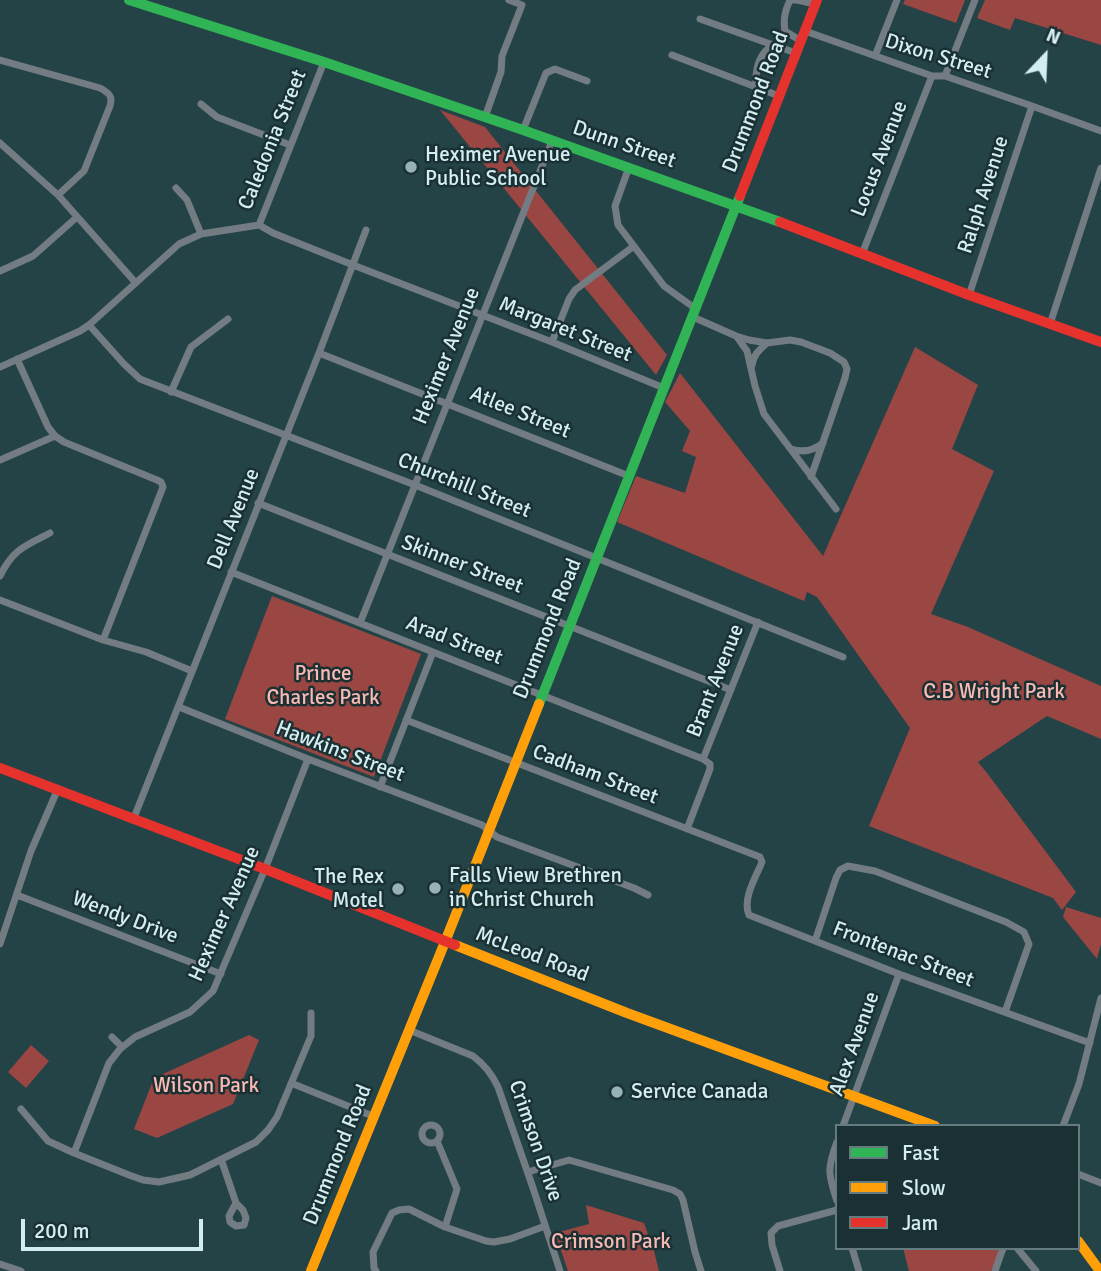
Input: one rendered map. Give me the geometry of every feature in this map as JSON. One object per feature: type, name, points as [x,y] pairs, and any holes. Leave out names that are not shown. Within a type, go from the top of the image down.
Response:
[{"type":"main road","name":"Dunn Street","points":[[129,0],[324,62],[629,167],[1101,342]]},
{"type":"main road","name":"Drummond Road","points":[[311,1271],[446,942],[816,2]]},
{"type":"main road","name":"McLeod Road","points":[[0,768],[265,869],[627,1013],[930,1124]]},
{"type":"main road","points":[[1080,1244],[1100,1271]]},
{"type":"street","points":[[485,117],[501,72],[502,56],[522,5],[509,0]]},
{"type":"street","points":[[803,36],[785,31],[783,16],[789,0],[816,2]]},
{"type":"street","points":[[875,56],[897,0]]},
{"type":"street","points":[[945,76],[975,0]]},
{"type":"street","points":[[701,19],[796,53]]},
{"type":"street","name":"Dixon Street","points":[[803,36],[875,56],[932,76],[945,76],[1101,131]]},
{"type":"street","points":[[756,87],[757,68],[764,50],[773,46]]},
{"type":"street","points":[[672,55],[779,96]]},
{"type":"street","points":[[0,60],[100,88],[109,93],[112,100],[84,171],[58,195]]},
{"type":"street","name":"Caledonia Street","points":[[0,367],[89,325],[178,244],[201,234],[259,225],[324,62]]},
{"type":"street","points":[[523,130],[546,73],[555,69],[587,81]]},
{"type":"street","name":"Locus Avenue","points":[[862,254],[932,76]]},
{"type":"street","points":[[201,104],[217,117],[290,145]]},
{"type":"street","name":"Ralph Avenue","points":[[969,295],[1032,106]]},
{"type":"street","name":"Heximer Avenue","points":[[360,623],[552,141]]},
{"type":"street","points":[[0,143],[58,195],[135,282]]},
{"type":"street","points":[[629,167],[615,206],[618,225],[664,286],[695,313],[736,336],[767,343],[790,340],[801,342],[830,353],[844,362],[847,369],[845,378],[811,477]]},
{"type":"street","points":[[1050,324],[1101,168]]},
{"type":"street","points":[[176,188],[187,200],[201,234]]},
{"type":"street","points":[[0,271],[33,256],[77,217]]},
{"type":"street","name":"Margaret Street","points":[[259,225],[273,233],[664,388]]},
{"type":"street","name":"Dell Avenue","points":[[133,820],[366,230]]},
{"type":"street","points":[[552,342],[575,290],[634,246]]},
{"type":"street","points":[[171,392],[191,347],[228,319]]},
{"type":"street","name":"Churchill Street","points":[[89,325],[140,379],[415,485],[843,657]]},
{"type":"street","points":[[736,336],[747,351],[764,414],[836,509]]},
{"type":"street","points":[[751,366],[753,357],[767,343]]},
{"type":"street","name":"Atlee Street","points":[[319,353],[629,476]]},
{"type":"street","points":[[17,359],[48,427],[55,436],[157,480],[163,487],[103,640]]},
{"type":"street","points":[[0,460],[55,436]]},
{"type":"street","points":[[789,448],[808,451],[823,443]]},
{"type":"street","name":"Skinner Street","points":[[258,503],[731,690]]},
{"type":"street","points":[[0,576],[13,554],[50,533]]},
{"type":"street","name":"Arad Street","points":[[232,572],[703,759]]},
{"type":"street","points":[[0,600],[192,671]]},
{"type":"street","name":"Brant Avenue","points":[[687,829],[710,769],[710,764],[703,759],[758,622]]},
{"type":"street","points":[[380,786],[433,652]]},
{"type":"street","name":"Hawkins Street","points":[[179,707],[482,825],[496,836],[649,895]]},
{"type":"street","name":"Cadham Street","points":[[406,720],[760,857],[762,862],[759,869]]},
{"type":"street","name":"Heximer Avenue","points":[[74,1153],[109,1063],[122,1047],[135,1037],[190,1012],[213,991],[308,759]]},
{"type":"street","points":[[0,944],[31,851],[57,790]]},
{"type":"street","points":[[815,941],[841,870],[852,866],[875,871],[1006,922],[1024,932],[1029,944],[1005,1012]]},
{"type":"street","name":"Frontenac Street","points":[[759,869],[747,902],[750,915],[899,974],[1090,1043]]},
{"type":"street","name":"Wendy Drive","points":[[17,895],[221,974]]},
{"type":"street","name":"Alex Avenue","points":[[844,1124],[899,974]]},
{"type":"street","points":[[1064,1124],[1079,1084],[1101,998]]},
{"type":"street","points":[[21,1109],[48,1141],[129,1175],[159,1182],[190,1175],[256,1142],[268,1130],[277,1116],[311,1036],[312,1013]]},
{"type":"street","name":"Crimson Drive","points":[[409,1030],[473,1056],[492,1074],[560,1271]]},
{"type":"street","points":[[112,1037],[122,1047]]},
{"type":"street","points":[[291,1083],[375,1117]]},
{"type":"street","points":[[437,1141],[457,1189],[445,1227]]},
{"type":"street","points":[[835,1147],[828,1175],[835,1194]]},
{"type":"street","points":[[220,1159],[236,1203]]},
{"type":"street","points":[[528,1172],[569,1160],[680,1194],[701,1271]]},
{"type":"street","points":[[1080,1175],[1101,1182]]},
{"type":"street","points":[[375,1270],[373,1252],[392,1213],[399,1210],[409,1209],[445,1227],[494,1242],[545,1226]]},
{"type":"street","points":[[780,1271],[771,1233],[778,1226],[835,1211]]},
{"type":"street","points":[[853,1250],[859,1271]]},
{"type":"street","points":[[995,1271],[1002,1250]]},
{"type":"street","points":[[1019,1250],[1036,1271]]},
{"type":"street","points":[[0,1264],[21,1271]]},
{"type":"green space","points":[[905,0],[965,0],[956,23],[903,4]]},
{"type":"green space","points":[[985,0],[1101,0],[1101,45],[1015,18],[1010,30],[977,18]]},
{"type":"green space","points":[[440,110],[485,127],[667,355],[656,375]]},
{"type":"green space","name":"C.B Wright Park","points":[[915,347],[978,385],[952,449],[994,471],[931,614],[968,627],[1101,686],[1101,739],[1047,716],[978,762],[1076,892],[1062,910],[1053,898],[869,826],[910,728],[817,597],[807,592],[804,601],[617,522],[636,476],[685,493],[696,457],[682,451],[690,431],[665,402],[680,373],[823,556]]},
{"type":"green space","name":"Prince Charles Park","points":[[272,596],[421,654],[374,777],[225,719]]},
{"type":"green space","points":[[1066,907],[1101,918],[1101,944],[1097,959],[1063,917]]},
{"type":"green space","name":"Wilson Park","points":[[249,1035],[259,1040],[233,1104],[157,1138],[134,1129],[154,1078]]},
{"type":"green space","points":[[31,1045],[49,1061],[26,1088],[8,1072]]},
{"type":"green space","name":"Crimson Park","points":[[586,1205],[644,1223],[659,1271],[568,1271],[555,1233],[589,1224]]},
{"type":"green space","points":[[904,1250],[1007,1250],[991,1271],[909,1271]]},
{"type":"traffic: fast","points":[[129,0],[324,62],[780,222]]},
{"type":"traffic: fast","points":[[539,704],[740,196]]},
{"type":"traffic: slow","points":[[311,1271],[539,704]]},
{"type":"traffic: slow","points":[[455,945],[627,1013],[930,1124]]},
{"type":"traffic: slow","points":[[1080,1244],[1100,1271]]},
{"type":"traffic: jam","points":[[740,196],[817,0]]},
{"type":"traffic: jam","points":[[780,222],[969,295],[1101,342]]},
{"type":"traffic: jam","points":[[0,768],[455,945]]},
{"type":"place","name":"Heximer Avenue Public School","points":[[411,167]]},
{"type":"place","name":"Falls View Brethren in Christ Church","points":[[435,888]]},
{"type":"place","name":"The Rex Motel","points":[[398,889]]},
{"type":"place","name":"Service Canada","points":[[617,1092]]}]
